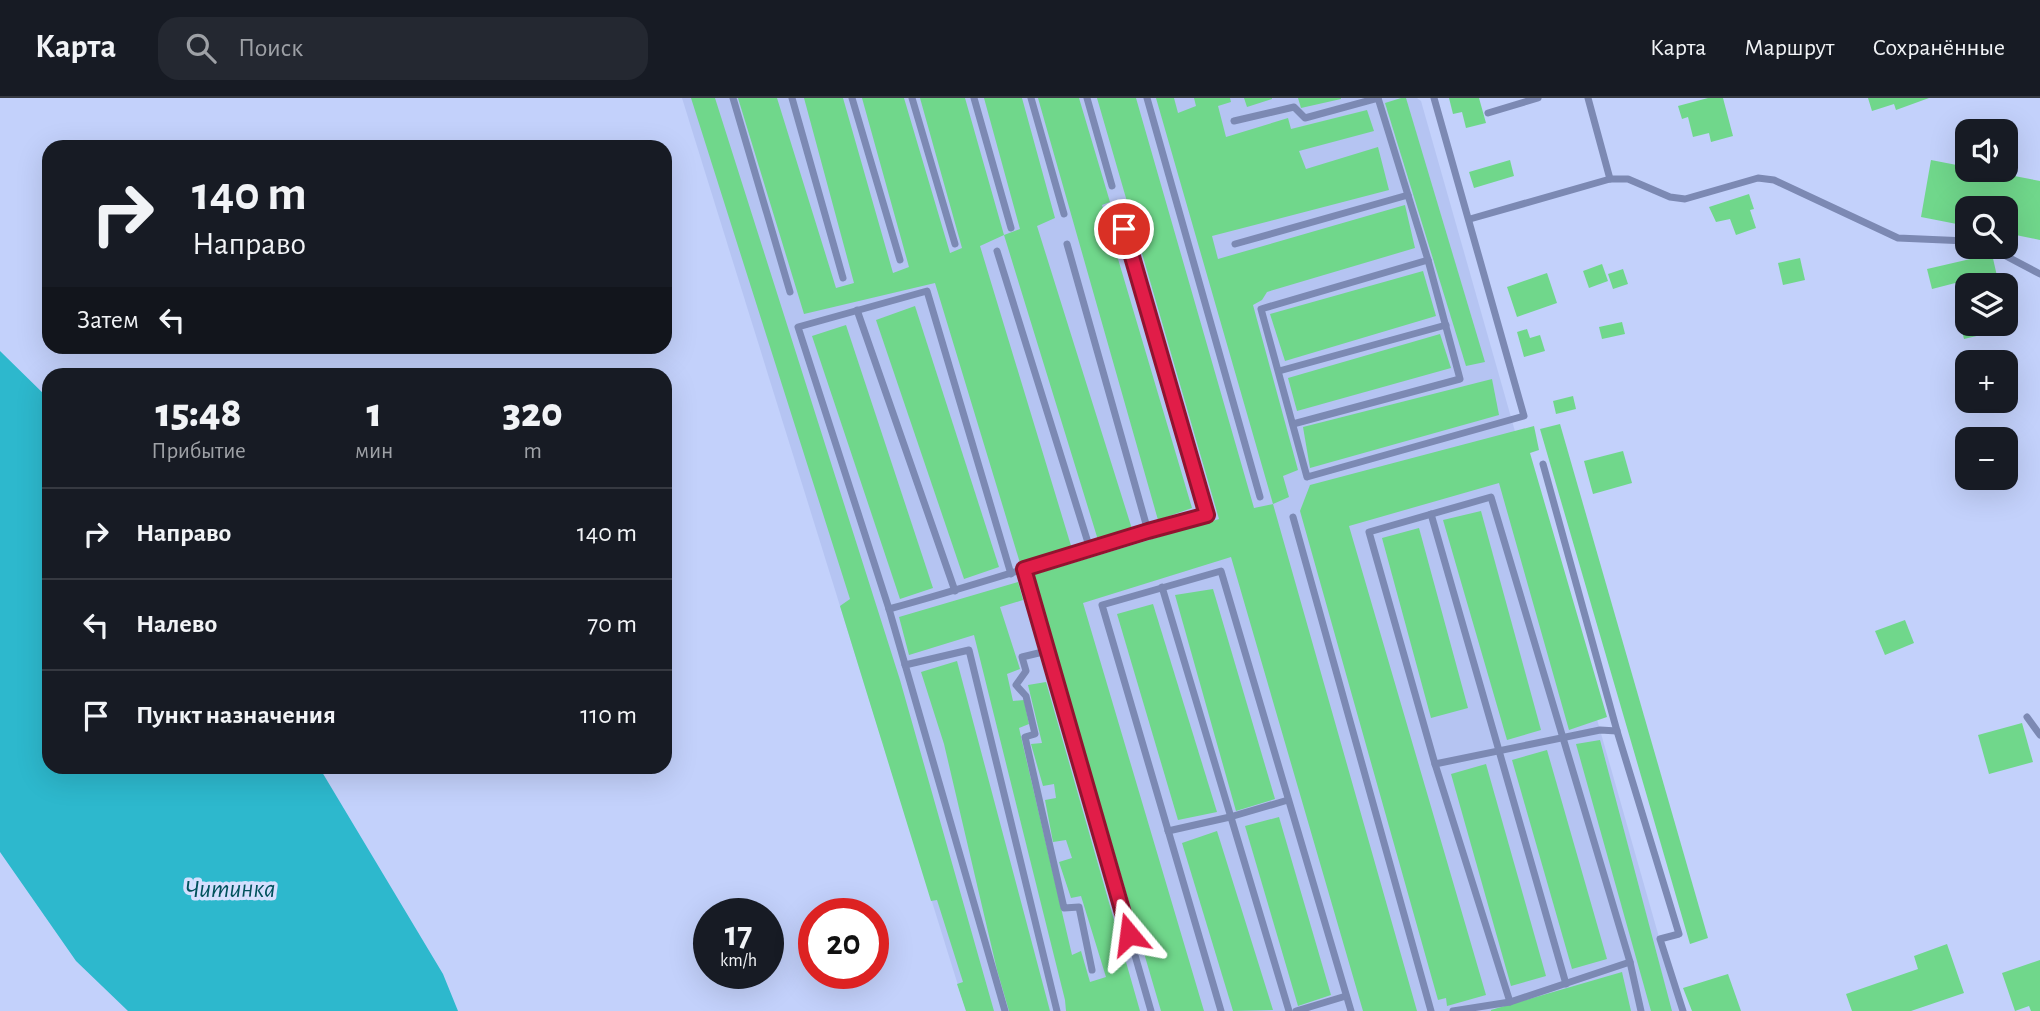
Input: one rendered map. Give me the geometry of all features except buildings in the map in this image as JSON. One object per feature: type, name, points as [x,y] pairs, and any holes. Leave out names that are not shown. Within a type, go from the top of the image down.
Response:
[{"type":"lane","points":[[733,98],[790,292]]},
{"type":"lane","points":[[792,98],[843,278]]},
{"type":"lane","points":[[852,98],[900,260]]},
{"type":"lane","points":[[912,98],[955,244]]},
{"type":"lane","points":[[974,98],[1011,228]]},
{"type":"lane","points":[[1031,98],[1064,214]]},
{"type":"lane","points":[[1087,98],[1112,186]]},
{"type":"lane","points":[[1147,98],[1260,497]]},
{"type":"lane","points":[[1234,121],[1294,107],[1305,118],[1378,98],[1428,260],[1460,379],[1293,424]]},
{"type":"lane","points":[[1428,260],[1261,309],[1307,477],[1524,416],[1434,98]]},
{"type":"lane","points":[[1488,113],[1538,98]]},
{"type":"lane","points":[[1588,98],[1611,178]]},
{"type":"lane","points":[[1470,219],[1611,178],[1629,180],[1670,197],[1685,199],[1758,178],[1774,180],[1898,238],[1955,240]]},
{"type":"lane","points":[[1235,244],[1408,195]]},
{"type":"lane","points":[[889,609],[1207,515],[1124,229]]},
{"type":"lane","points":[[1067,244],[1148,531]]},
{"type":"lane","points":[[997,251],[1090,549]]},
{"type":"lane","points":[[2012,259],[2040,274]]},
{"type":"lane","points":[[1005,1011],[889,609],[798,327],[927,291],[1011,574]]},
{"type":"lane","points":[[857,310],[955,591]]},
{"type":"lane","points":[[1279,371],[1446,325]]},
{"type":"lane","points":[[1543,464],[1617,731],[1679,934],[1660,939],[1683,1011]]},
{"type":"lane","points":[[1510,1002],[1435,764],[1369,532],[1491,497],[1630,962],[1641,1011]]},
{"type":"lane","points":[[1431,514],[1566,984]]},
{"type":"lane","points":[[1293,517],[1431,1011]]},
{"type":"lane","points":[[1024,569],[1151,1011]]},
{"type":"lane","points":[[1221,1011],[1102,605],[1221,571],[1351,1011]]},
{"type":"lane","points":[[1162,587],[1290,1011]]},
{"type":"lane","points":[[905,665],[969,650],[1057,1011]]},
{"type":"lane","points":[[1047,651],[1022,657],[1026,671],[1016,685],[1026,696],[1035,734],[1025,737],[1064,908],[1079,908],[1092,970]]},
{"type":"lane","points":[[2027,717],[2040,735]]},
{"type":"lane","points":[[1435,764],[1600,730],[1617,731]]},
{"type":"lane","points":[[1168,831],[1288,800]]},
{"type":"lane","points":[[1453,1011],[1510,1002],[1630,962]]},
{"type":"lane","points":[[1296,1011],[1346,996]]},
{"type":"shaded area","points":[[682,98],[1417,98],[1421,101],[1680,1011],[966,1011]]},
{"type":"water","name":"Читинка","points":[[0,351],[42,392],[42,774],[323,774],[443,974],[458,1011],[128,1011],[76,961],[0,852]]},
{"type":"route","points":[[1124,229],[1207,515],[1024,569],[1129,934]]}]
